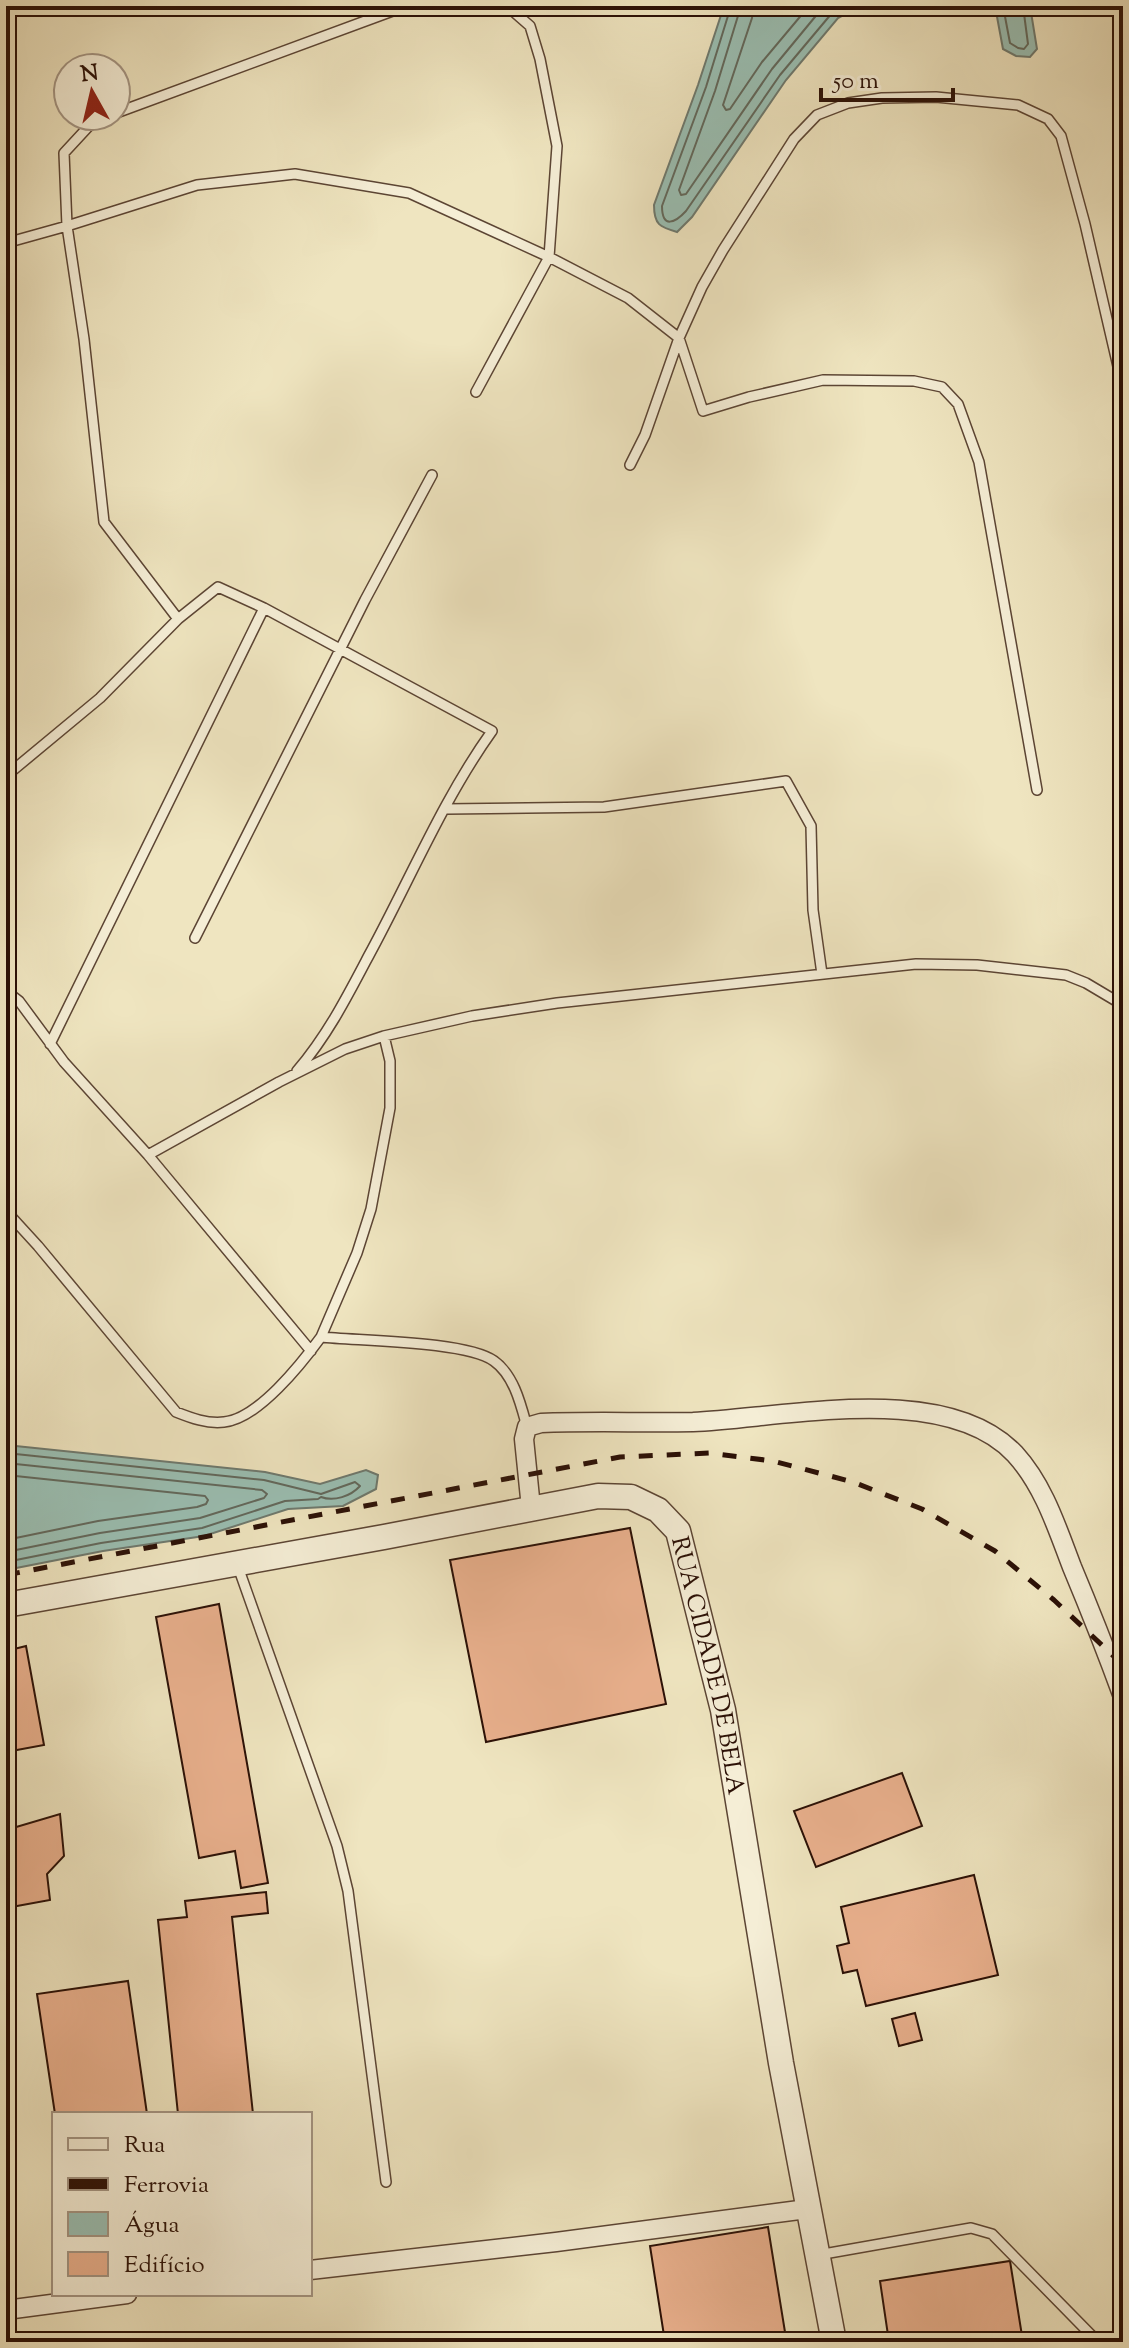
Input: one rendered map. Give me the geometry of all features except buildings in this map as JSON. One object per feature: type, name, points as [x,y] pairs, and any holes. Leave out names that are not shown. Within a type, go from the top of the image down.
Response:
[{"type":"street","points":[[531,1508],[524,1439],[527,1427],[541,1423],[694,1422],[902,1408],[945,1416],[998,1438],[1034,1479],[1050,1511],[1123,1697]]},
{"type":"street","name":"RUA CIDADE DE BELA","points":[[6,1605],[598,1496],[631,1497],[658,1510],[678,1531],[723,1710],[778,2048],[834,2342]]},
{"type":"street","points":[[312,2270],[807,2209]]},
{"type":"street","points":[[6,2310],[112,2296]]},
{"type":"lane","points":[[132,107],[406,6]]},
{"type":"lane","points":[[476,392],[549,257],[557,146],[540,59],[530,26],[507,6]]},
{"type":"lane","points":[[630,465],[651,420],[679,338],[723,250],[794,139],[817,115],[848,103],[882,98],[936,97],[1018,105],[1048,119],[1061,136],[1123,388]]},
{"type":"lane","points":[[83,132],[64,153],[67,226],[84,339],[104,522],[178,619]]},
{"type":"lane","points":[[6,243],[197,185],[295,174],[409,193],[549,257],[628,298],[679,338],[703,411],[823,380],[914,381],[942,387],[958,404],[979,462],[1037,790]]},
{"type":"lane","points":[[195,938],[340,649],[432,475]]},
{"type":"lane","points":[[6,776],[100,698],[178,619],[218,587],[264,608],[492,731],[435,824],[386,928],[344,1003],[319,1044],[293,1077]]},
{"type":"lane","points":[[50,1044],[264,608]]},
{"type":"lane","points":[[446,809],[604,807],[786,781],[811,826],[813,910],[822,974]]},
{"type":"lane","points":[[148,1155],[345,1049],[384,1036],[472,1016],[557,1003],[916,964],[977,965],[1066,975],[1123,1005]]},
{"type":"lane","points":[[6,991],[19,1001],[50,1044],[148,1155],[311,1351]]},
{"type":"lane","points":[[6,1211],[176,1412],[200,1421],[227,1422],[248,1413],[276,1390],[321,1337],[357,1253],[371,1209],[390,1108],[390,1061],[384,1036]]},
{"type":"lane","points":[[321,1337],[429,1344],[474,1352],[493,1359],[506,1371],[527,1427]]},
{"type":"lane","points":[[237,1564],[341,1861],[348,1891],[386,2182]]},
{"type":"lane","points":[[818,2255],[971,2228],[992,2234],[1098,2342]]},
{"type":"water","points":[[724,6],[860,6],[838,18],[786,80],[692,217],[677,232],[659,224],[654,205]]},
{"type":"water","points":[[995,6],[1030,6],[1037,49],[1030,57],[1016,56],[1003,49]]},
{"type":"water","points":[[6,1445],[265,1472],[320,1484],[366,1470],[378,1475],[376,1489],[343,1506],[288,1509],[204,1536],[6,1570]]},
{"type":"railway","points":[[6,1575],[620,1457],[709,1453],[773,1461],[853,1482],[922,1509],[995,1551],[1054,1600],[1123,1665]]}]
